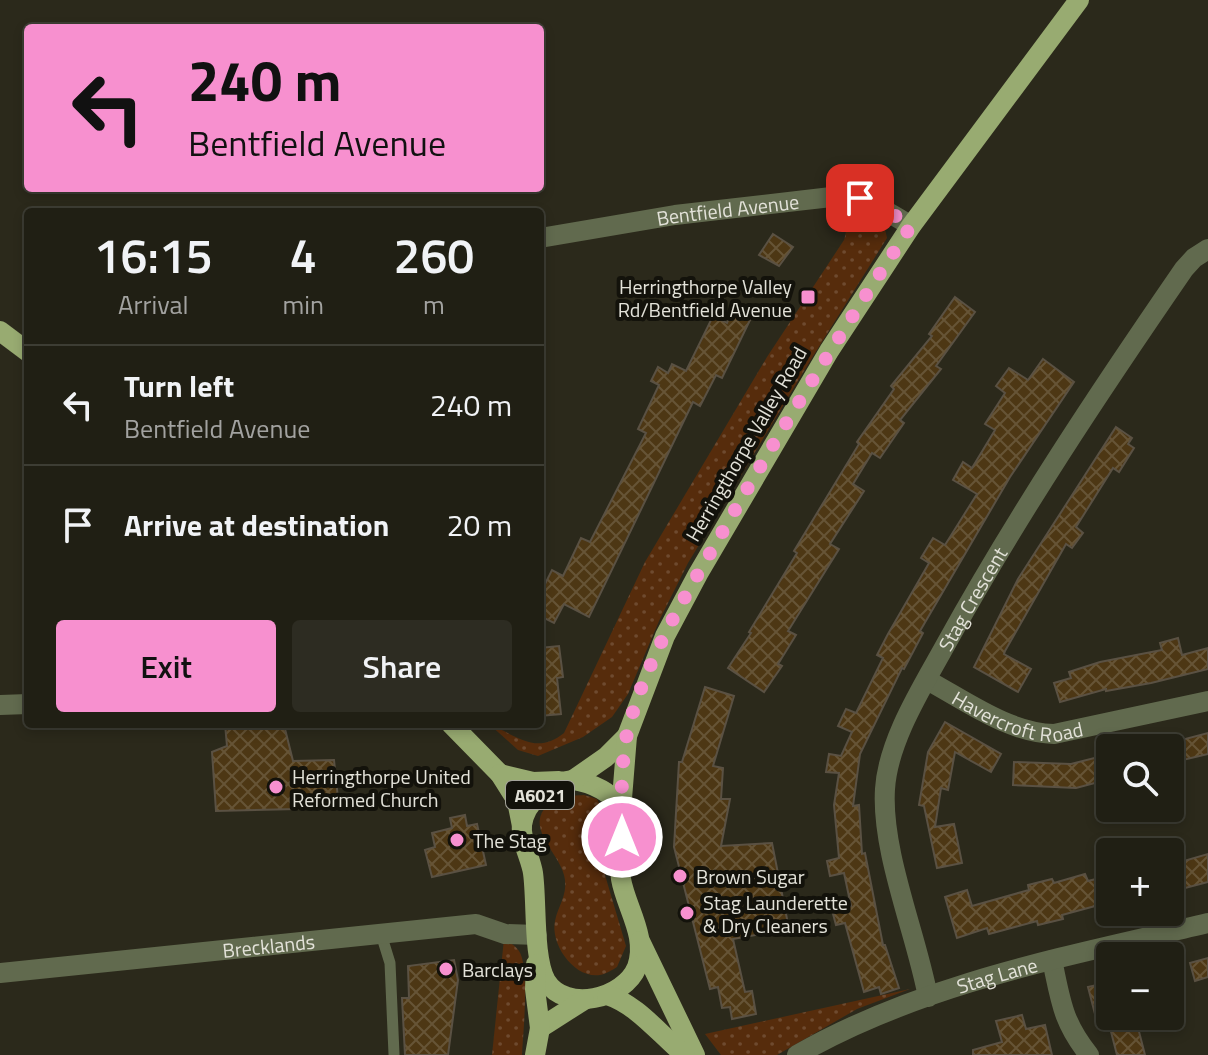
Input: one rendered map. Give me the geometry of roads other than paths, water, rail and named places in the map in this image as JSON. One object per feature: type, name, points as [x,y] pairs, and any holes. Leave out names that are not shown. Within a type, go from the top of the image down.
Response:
[{"type":"main road","name":"Herringthorpe Valley Road","points":[[695,1055],[640,941],[621,878],[621,811],[627,736],[665,636],[829,351],[911,226],[1079,0]]},
{"type":"main road","points":[[1,333],[24,349]]},
{"type":"main road","name":"A6021","points":[[455,728],[500,774],[517,801],[532,870],[537,903],[537,943],[545,979],[564,996],[584,1000]]},
{"type":"main road","name":"Herringthorpe Valley Road","points":[[567,781],[606,757],[627,736]]},
{"type":"main road","name":"A6021","points":[[500,774],[533,782],[588,782],[612,798],[621,811]]},
{"type":"main road","name":"A6021","points":[[522,826],[535,799],[545,789],[567,781]]},
{"type":"main road","points":[[540,1028],[584,1000],[607,995],[635,971],[640,941]]},
{"type":"main road","points":[[535,1055],[540,1028],[535,989],[537,943]]},
{"type":"main road","points":[[607,995],[632,1008],[685,1055]]},
{"type":"street","name":"Bentfield Avenue","points":[[544,237],[675,215],[840,196],[877,204],[911,226]]},
{"type":"street","name":"Stag Crescent","points":[[928,997],[887,831],[888,764],[927,680],[992,561],[1097,396],[1184,269],[1208,249]]},
{"type":"street","name":"Havercroft Road","points":[[927,680],[1018,729],[1038,734],[1068,731],[1208,701]]},
{"type":"street","points":[[0,705],[24,704]]},
{"type":"street","name":"Stag Lane","points":[[797,1055],[851,1028],[928,997],[1052,960],[1208,923]]},
{"type":"street","name":"Brecklands","points":[[0,973],[476,924],[537,943]]},
{"type":"street","points":[[1052,960],[1066,1020],[1072,1034],[1089,1055]]},
{"type":"lane","points":[[381,934],[390,963],[394,1054]]},
{"type":"place","name":"Herringthorpe Valley Rd/Bentfield Avenue","points":[[808,297]]},
{"type":"place","name":"Herringthorpe United Reformed Church","points":[[276,787]]},
{"type":"place","name":"The Stag","points":[[457,840]]},
{"type":"place","name":"Brown Sugar","points":[[680,876]]},
{"type":"place","name":"Stag Launderette & Dry Cleaners","points":[[687,913]]},
{"type":"place","name":"Barclays","points":[[446,969]]}]
